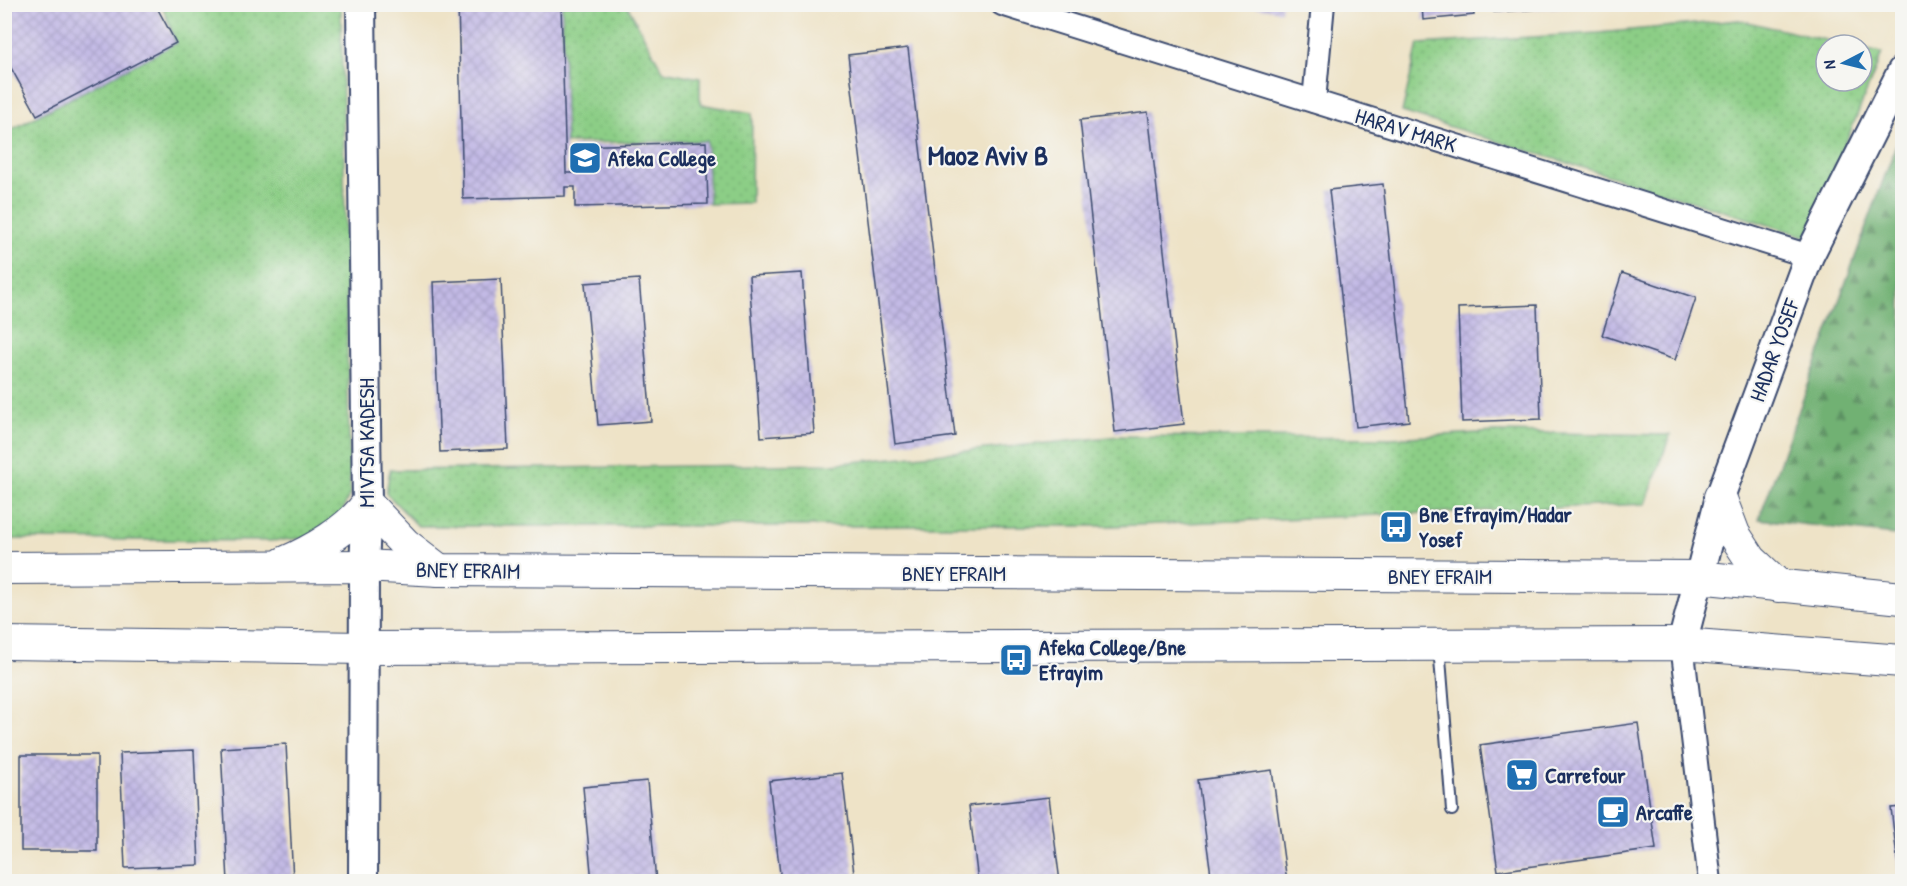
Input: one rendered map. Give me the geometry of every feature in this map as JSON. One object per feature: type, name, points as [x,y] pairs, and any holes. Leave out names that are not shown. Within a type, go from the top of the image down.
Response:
[{"type":"main road","points":[[1720,496],[1734,534],[1751,560],[1779,586]]},
{"type":"main road","points":[[278,566],[314,550],[360,514],[367,504],[405,544],[439,570]]},
{"type":"main road","name":"BNEY EFRAIM","points":[[4,568],[364,566],[439,570],[1698,577],[1902,598]]},
{"type":"main road","points":[[4,643],[365,648],[1682,644],[1902,661]]},
{"type":"street","name":"MIVTSA KADESH","points":[[361,4],[367,504],[364,566],[363,882]]},
{"type":"street","name":"HARAV MARK","points":[[1002,4],[1809,256]]},
{"type":"street","points":[[1314,101],[1323,4]]},
{"type":"street","name":"HADAR YOSEF","points":[[1682,644],[1720,496],[1809,256],[1902,71]]},
{"type":"street","points":[[1682,644],[1709,871]]},
{"type":"lane","points":[[1439,644],[1452,810]]},
{"type":"green space","points":[[162,5],[341,5],[350,493],[332,536],[270,541],[5,539],[5,133],[176,43]]},
{"type":"green space","points":[[562,5],[627,5],[663,71],[700,78],[700,104],[752,113],[751,203],[709,204],[707,141],[566,143]]},
{"type":"green space","points":[[1739,20],[1814,37],[1814,93],[1866,93],[1808,237],[1402,112],[1418,44],[1598,33]]},
{"type":"green space","points":[[1874,51],[1882,53],[1874,73]]},
{"type":"green space","points":[[1902,129],[1902,536],[1759,519]]},
{"type":"green space","points":[[1496,432],[1670,435],[1646,504],[1112,526],[418,526],[386,493],[390,470],[831,464],[1120,436],[1390,438]]},
{"type":"building","points":[[4,4],[155,4],[176,43],[37,115],[4,55]]},
{"type":"building","points":[[458,4],[561,4],[566,173],[574,173],[573,146],[706,142],[708,204],[575,207],[575,187],[565,187],[565,196],[463,199]]},
{"type":"building","points":[[1246,4],[1282,4],[1281,11],[1246,6]]},
{"type":"building","points":[[1422,4],[1473,4],[1474,15],[1423,20]]},
{"type":"building","points":[[1493,4],[1583,4],[1583,6],[1494,12]]},
{"type":"building","points":[[908,48],[955,436],[895,444],[848,55]]},
{"type":"building","points":[[1148,112],[1184,424],[1115,432],[1080,120]]},
{"type":"building","points":[[1383,184],[1409,421],[1356,427],[1329,190]]},
{"type":"building","points":[[802,273],[814,433],[761,437],[749,276]]},
{"type":"building","points":[[1622,273],[1696,298],[1675,360],[1602,335]]},
{"type":"building","points":[[501,279],[508,449],[440,452],[433,282]]},
{"type":"building","points":[[639,279],[651,421],[598,425],[585,283]]},
{"type":"building","points":[[1537,305],[1541,419],[1462,422],[1458,308]]},
{"type":"building","points":[[1638,723],[1656,849],[1498,871],[1480,745]]},
{"type":"building","points":[[286,744],[293,881],[228,882],[221,748]]},
{"type":"building","points":[[194,750],[199,865],[125,868],[120,753]]},
{"type":"building","points":[[21,755],[97,755],[97,851],[21,851]]},
{"type":"building","points":[[1272,770],[1287,882],[1212,882],[1198,780]]},
{"type":"building","points":[[842,773],[855,882],[781,882],[769,781]]},
{"type":"building","points":[[647,781],[656,882],[592,882],[583,787]]},
{"type":"building","points":[[1049,797],[1060,882],[978,882],[969,806]]},
{"type":"building","points":[[1902,807],[1902,882],[1900,882],[1891,808]]},
{"type":"place","name":"Afeka College","points":[[585,158]]},
{"type":"place","name":"Bne Efrayim/Hadar Yosef","points":[[1396,527]]},
{"type":"place","name":"Afeka College/Bne Efrayim","points":[[1016,660]]},
{"type":"place","name":"Carrefour","points":[[1522,775]]},
{"type":"place","name":"Arcaffe","points":[[1613,812]]},
{"type":"district","name":"Maoz Aviv B","points":[[988,155]]}]
